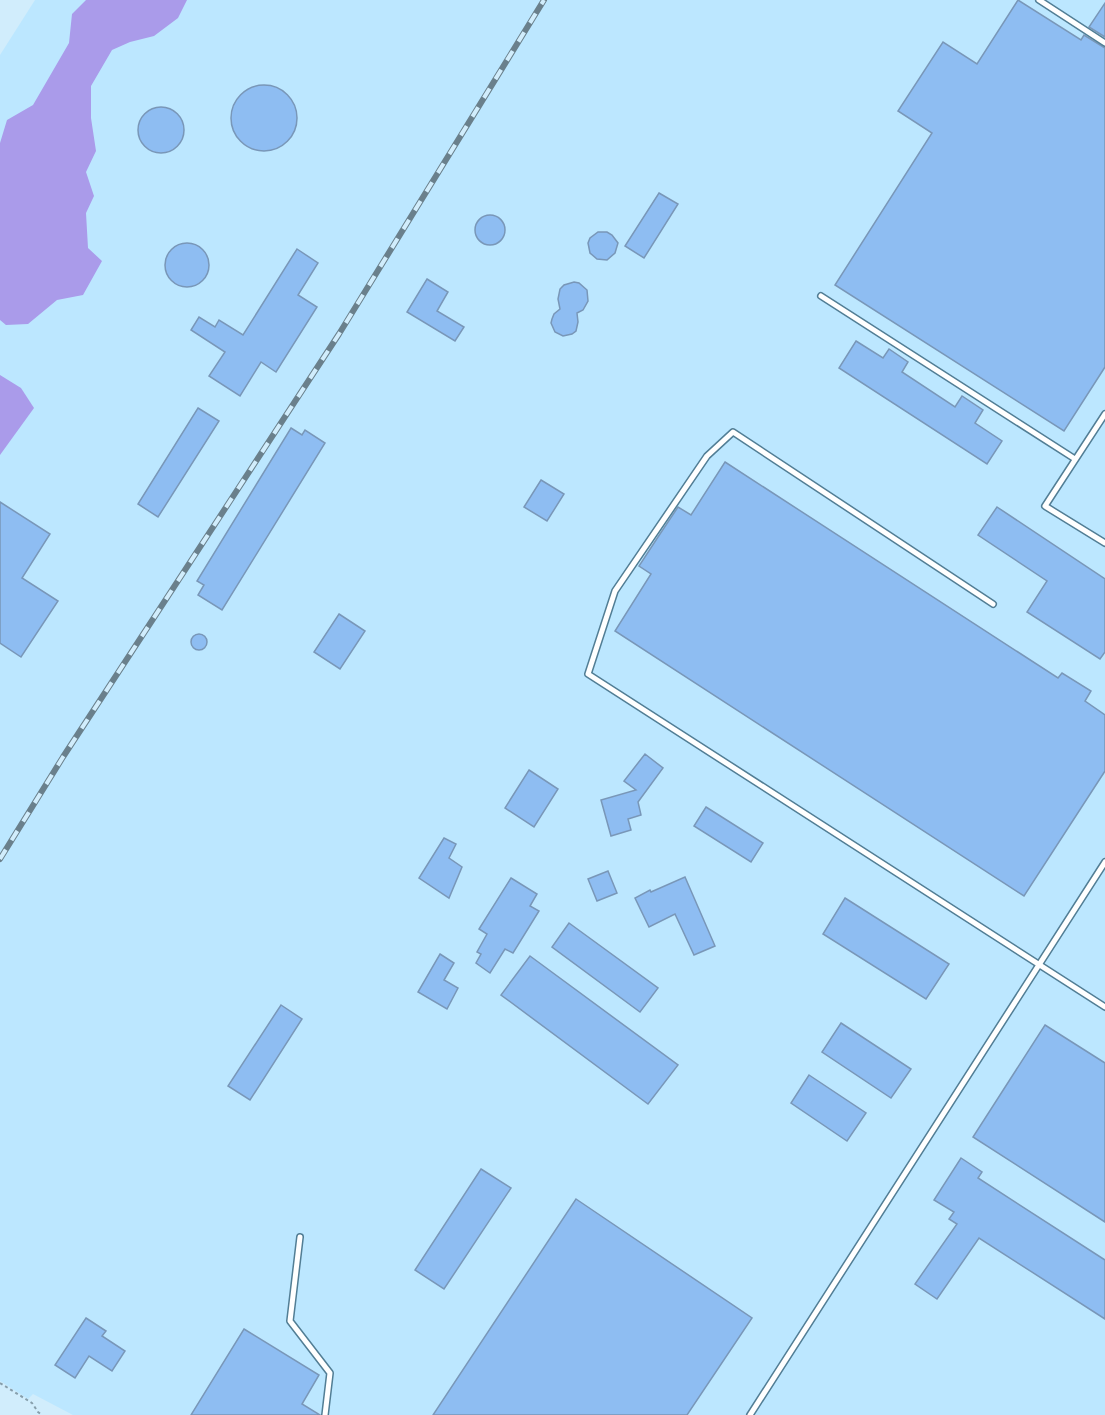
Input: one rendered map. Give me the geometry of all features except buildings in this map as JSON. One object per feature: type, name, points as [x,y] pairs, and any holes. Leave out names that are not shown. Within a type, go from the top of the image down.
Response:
[{"type":"lane","points":[[1039,0],[1105,43]]},
{"type":"lane","points":[[821,296],[1076,459]]},
{"type":"lane","points":[[1105,414],[1045,506],[1105,543]]},
{"type":"lane","points":[[993,604],[733,432],[707,456],[615,591],[588,674],[1105,1007]]},
{"type":"lane","points":[[750,1415],[1105,862]]},
{"type":"lane","points":[[300,1237],[290,1321],[330,1373],[325,1415]]},
{"type":"path","points":[[0,1383],[32,1403],[42,1415]]},
{"type":"shaded area","points":[[35,0],[1105,0],[1105,1415],[73,1415],[33,1394],[28,1399],[0,1381],[0,55]]},
{"type":"shaded area","points":[[86,0],[187,0],[178,18],[154,36],[130,42],[112,50],[91,86],[91,118],[96,151],[86,172],[94,196],[86,213],[88,248],[102,261],[83,295],[57,300],[28,324],[6,325],[0,320],[0,143],[7,120],[33,105],[69,43],[72,14]]},
{"type":"shaded area","points":[[0,375],[21,388],[34,408],[0,455]]},
{"type":"railway","points":[[0,859],[63,757],[339,334],[544,0]]}]
